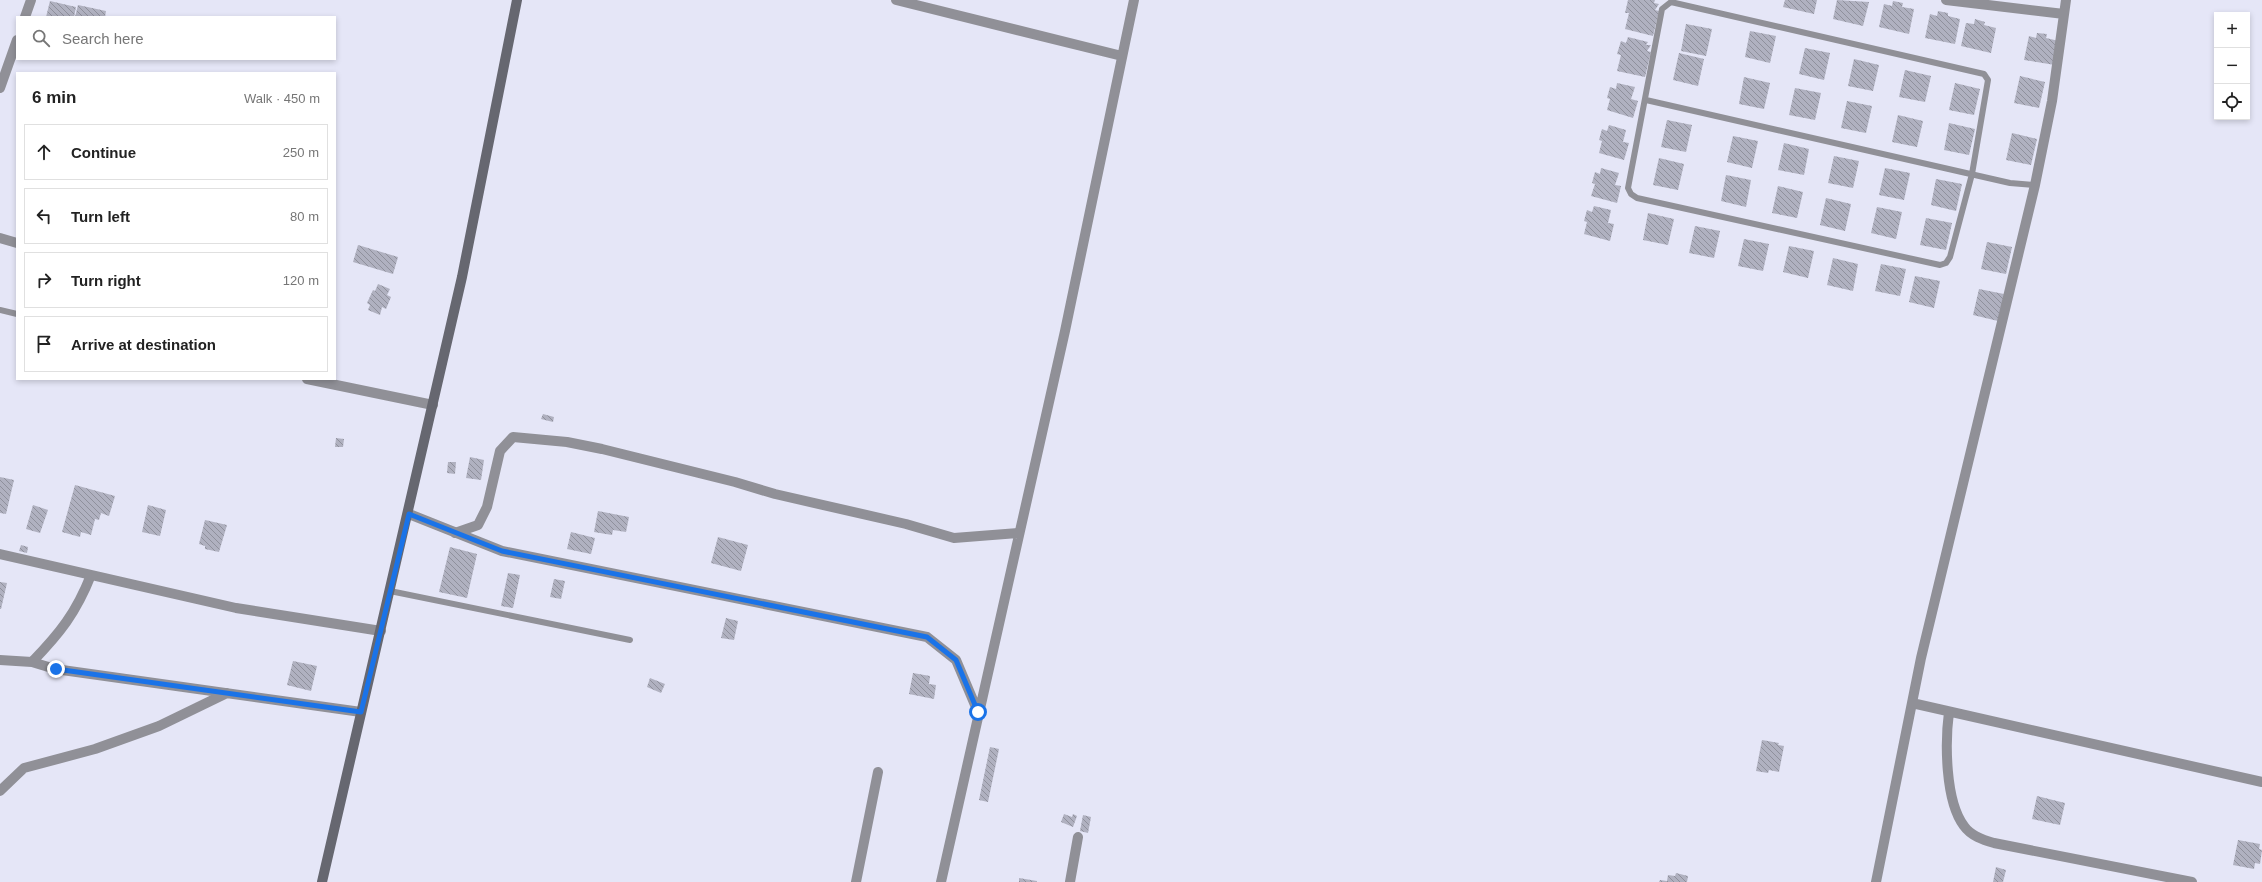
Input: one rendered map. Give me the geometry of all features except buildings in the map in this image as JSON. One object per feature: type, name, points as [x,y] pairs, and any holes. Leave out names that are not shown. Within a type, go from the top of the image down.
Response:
[{"type":"street","points":[[25,16],[32,0]]},
{"type":"street","points":[[322,882],[409,514],[462,276],[517,0]]},
{"type":"street","points":[[896,0],[1122,56]]},
{"type":"street","points":[[941,882],[978,712],[1065,331],[1134,0]]},
{"type":"street","points":[[1946,0],[2064,14]]},
{"type":"street","points":[[1876,882],[1921,658],[2036,185],[2052,101],[2066,0]]},
{"type":"street","points":[[0,88],[16,43]]},
{"type":"street","points":[[0,238],[16,242]]},
{"type":"street","points":[[311,380],[433,405]]},
{"type":"street","points":[[454,533],[478,526],[487,507],[500,451],[513,437],[567,442],[602,449],[735,482],[775,494],[906,524],[954,538],[1019,533]]},
{"type":"street","points":[[409,514],[502,551],[927,637],[956,660],[978,712]]},
{"type":"street","points":[[0,554],[236,608],[381,631]]},
{"type":"street","points":[[32,662],[65,626],[79,604],[91,576]]},
{"type":"street","points":[[0,660],[32,662],[56,669],[361,712]]},
{"type":"street","points":[[0,791],[24,768],[95,749],[159,726],[226,693]]},
{"type":"street","points":[[1912,703],[2262,782]]},
{"type":"street","points":[[1949,712],[1947,730],[1948,752],[1955,811],[1964,827],[1972,834],[1994,843],[2192,882]]},
{"type":"street","points":[[856,882],[878,772]]},
{"type":"street","points":[[1070,882],[1078,838]]},
{"type":"lane","points":[[1671,2],[1978,71],[1984,74],[1988,80],[1972,174],[1950,257],[1946,263],[1940,265],[1637,198],[1631,194],[1628,188],[1646,100],[1662,8],[1671,2]]},
{"type":"lane","points":[[1646,100],[2010,183],[2036,185]]},
{"type":"lane","points":[[0,310],[16,314]]},
{"type":"lane","points":[[390,591],[630,640]]},
{"type":"route","points":[[56,669],[361,712],[409,514],[502,551],[927,637],[956,660],[978,712]]}]
